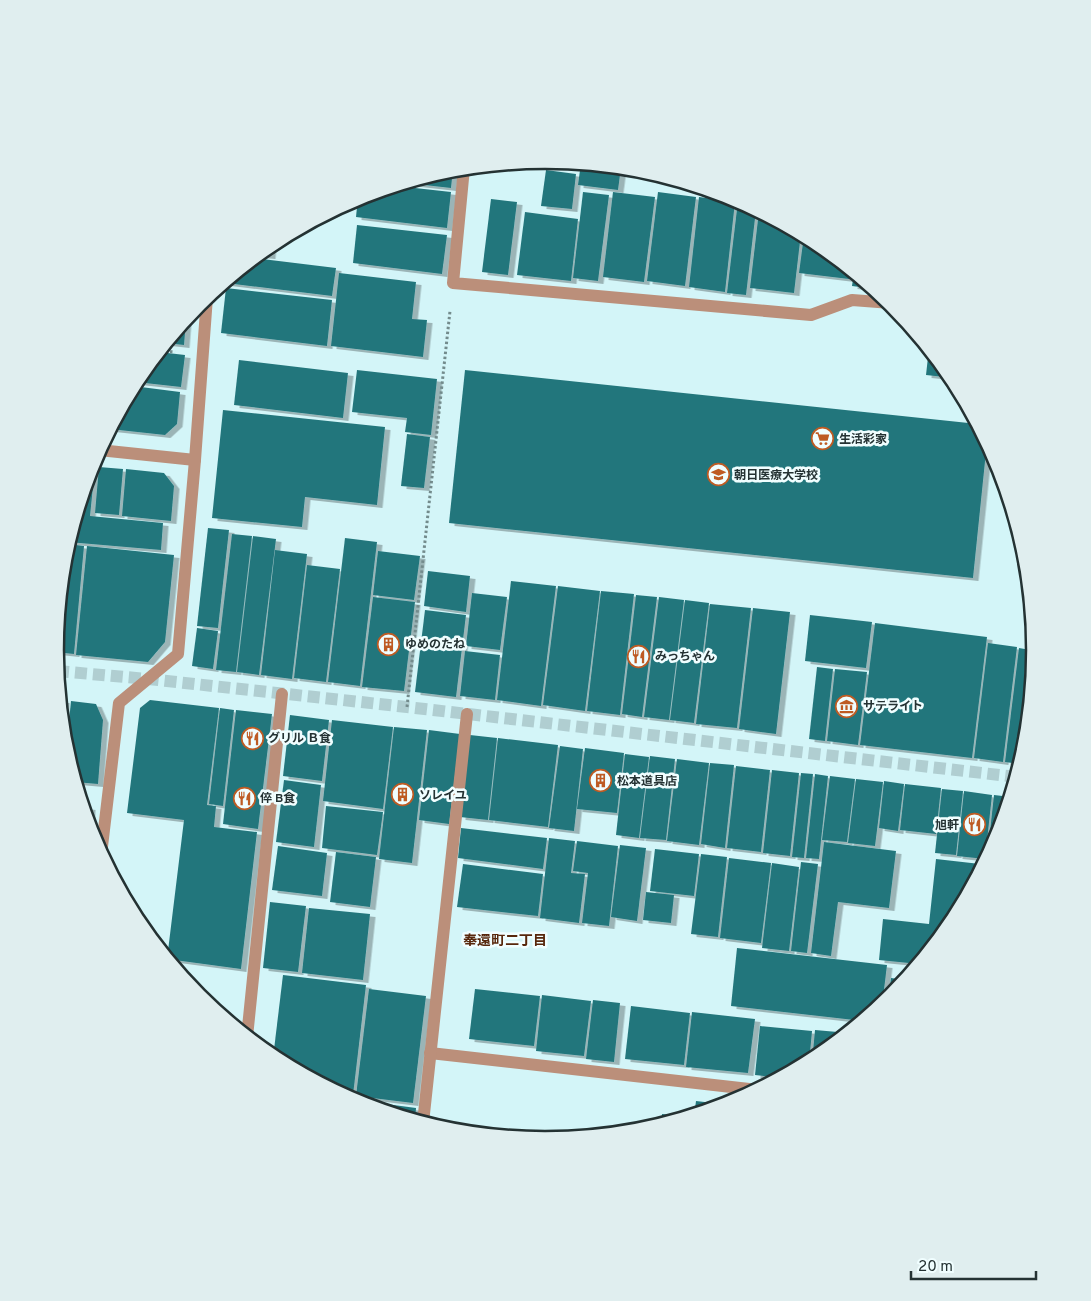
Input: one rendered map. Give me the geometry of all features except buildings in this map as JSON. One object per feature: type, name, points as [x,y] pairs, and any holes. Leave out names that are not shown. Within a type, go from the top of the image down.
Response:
[{"type":"street","points":[[463,176],[453,283],[811,315],[852,300],[878,302]]},
{"type":"street","points":[[103,841],[119,703],[178,654],[206,309]]},
{"type":"street","points":[[107,451],[195,460]]},
{"type":"street","points":[[248,1029],[282,694]]},
{"type":"street","points":[[424,1117],[467,714]]},
{"type":"street","points":[[430,1053],[746,1089]]},
{"type":"path","points":[[407,707],[453,283]]},
{"type":"tunnel","points":[[65,672],[407,707],[1011,776]]},
{"type":"place","name":"生活彩家","points":[[823,439]]},
{"type":"place","name":"朝日医療大学校","points":[[718,475]]},
{"type":"place","name":"ゆめのたね","points":[[389,644]]},
{"type":"place","name":"みっちゃん","points":[[639,656]]},
{"type":"place","name":"サテライト","points":[[847,706]]},
{"type":"place","name":"グリル Ｂ食","points":[[252,738]]},
{"type":"place","name":"松本道具店","points":[[601,781]]},
{"type":"place","name":"ソレイユ","points":[[403,795]]},
{"type":"place","name":"倅 B食","points":[[244,798]]},
{"type":"place","name":"旭軒","points":[[975,825]]},
{"type":"district","name":"奉還町二丁目","points":[[505,940]]}]
